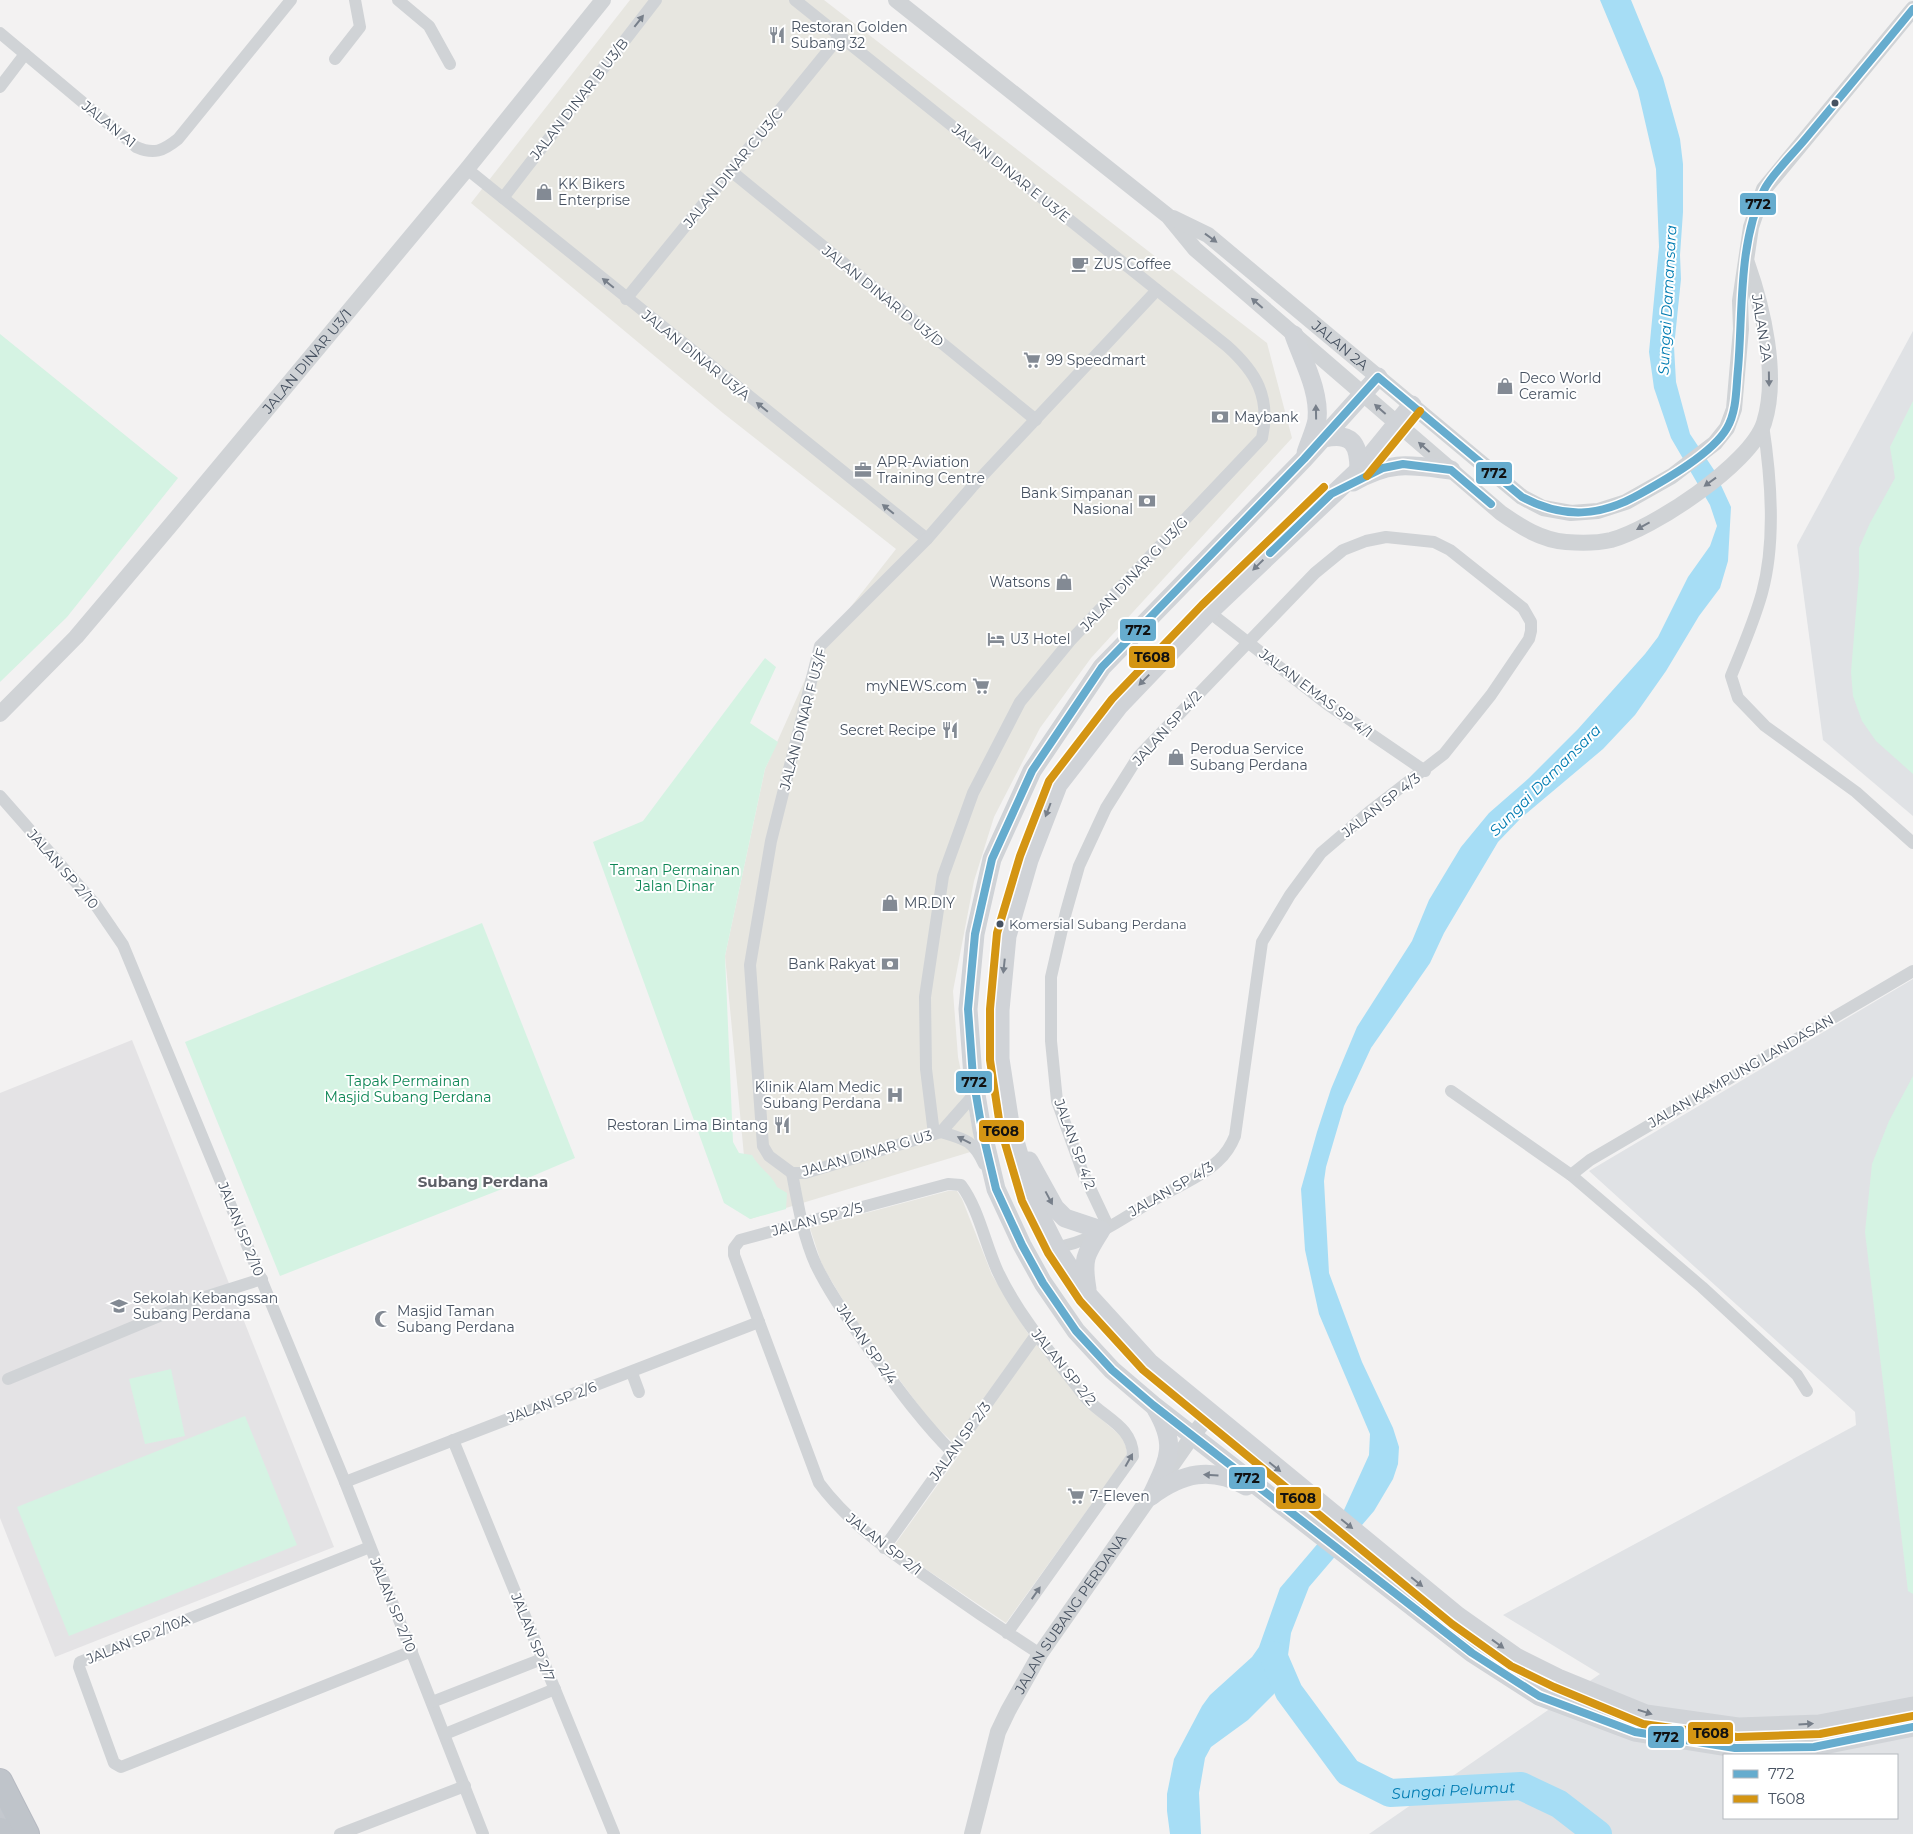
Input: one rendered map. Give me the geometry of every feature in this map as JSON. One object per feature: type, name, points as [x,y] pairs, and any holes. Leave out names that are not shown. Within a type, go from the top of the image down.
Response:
[{"type":"highway","points":[[0,1781],[27,1834]]},
{"type":"highway","points":[[0,1809],[10,1834]]},
{"type":"highway","points":[[0,1830],[2,1834]]},
{"type":"main road","points":[[1294,334],[1314,388],[1316,402],[1317,420],[1304,459]]},
{"type":"main road","points":[[1378,377],[1324,438],[1102,667],[1032,771],[992,859],[975,934],[968,1009],[973,1077],[982,1130],[996,1189],[1043,1283],[1076,1331],[1112,1370],[1153,1405],[1293,1515],[1472,1652],[1539,1696],[1636,1732],[1735,1748],[1814,1747],[1913,1727]]},
{"type":"main road","points":[[1412,405],[1359,470],[1331,494],[1209,612],[1119,706],[1058,785],[1029,860],[1007,936],[1000,1010],[1000,1059],[1010,1124],[1031,1196],[1056,1247],[1088,1295],[1149,1362],[1458,1616],[1516,1657],[1558,1678],[1646,1714],[1738,1728],[1818,1724],[1913,1706]]},
{"type":"main road","points":[[1324,438],[1336,435],[1346,437],[1353,442],[1357,449],[1359,470]]},
{"type":"main road","points":[[1331,494],[1383,468],[1403,464],[1451,470]]},
{"type":"main road","points":[[1010,1124],[1055,1208],[1065,1218],[1104,1228],[1088,1251],[1083,1266],[1088,1295]]},
{"type":"main road","points":[[1005,1208],[1032,1236],[1056,1247]]},
{"type":"main road","points":[[1151,1496],[1170,1452],[1162,1421],[1153,1405]]},
{"type":"main road","points":[[1151,1496],[1169,1483],[1186,1476],[1209,1474],[1230,1476],[1293,1515]]},
{"type":"street","name":"JALAN A1","points":[[0,33],[136,147],[156,153],[166,149],[178,139],[291,0]]},
{"type":"street","points":[[335,59],[360,27],[355,0]]},
{"type":"street","points":[[398,0],[429,26],[450,64]]},
{"type":"street","name":"JALAN DINAR U3/1","points":[[0,714],[76,637],[467,169],[603,0]]},
{"type":"street","name":"JALAN DINAR B U3/B","points":[[502,198],[656,0]]},
{"type":"street","name":"JALAN DINAR E U3/E","points":[[795,0],[1227,346]]},
{"type":"street","points":[[896,0],[1168,216]]},
{"type":"street","points":[[1747,263],[1751,227],[1764,190],[1913,9]]},
{"type":"street","name":"JALAN DINAR C U3/C","points":[[626,298],[840,36]]},
{"type":"street","points":[[0,87],[25,54]]},
{"type":"street","name":"JALAN DINAR U3/A","points":[[467,169],[927,539]]},
{"type":"street","name":"JALAN DINAR D U3/D","points":[[731,171],[1036,420]]},
{"type":"street","name":"JALAN 2A","points":[[1168,216],[1195,249],[1501,513],[1532,534],[1565,542],[1610,540],[1640,528],[1685,501],[1736,464],[1763,425],[1769,390],[1769,363],[1758,294],[1747,263]]},
{"type":"street","name":"JALAN 2A","points":[[1168,216],[1208,235],[1522,496],[1543,508],[1571,513],[1598,511],[1626,502],[1672,476],[1715,443],[1727,428],[1734,409],[1739,364],[1740,301],[1747,263]]},
{"type":"street","name":"JALAN DINAR F U3/F","points":[[792,1174],[769,1156],[763,1146],[750,965],[771,841],[820,646],[927,539],[972,487],[1158,290]]},
{"type":"street","name":"JALAN DINAR G U3/G","points":[[937,1133],[926,1069],[925,997],[943,876],[973,793],[1020,702],[1070,641],[1262,438],[1266,421],[1264,402],[1257,380],[1244,362],[1227,346]]},
{"type":"street","points":[[1763,425],[1768,458],[1770,538],[1762,592],[1731,676],[1733,689],[1738,698],[1765,726],[1856,792],[1913,843]]},
{"type":"street","name":"JALAN SP 4/3","points":[[1056,1247],[1079,1241],[1104,1228],[1193,1178],[1217,1162],[1228,1151],[1235,1136],[1262,942],[1290,895],[1321,853],[1369,812],[1425,771],[1444,754],[1491,695],[1529,639],[1531,622],[1524,608],[1450,550],[1434,542],[1386,537],[1366,541],[1343,550],[1315,573],[1248,642]]},
{"type":"street","name":"JALAN EMAS SP 4/1","points":[[1209,612],[1327,704],[1425,771]]},
{"type":"street","name":"JALAN SP 4/2","points":[[1104,1228],[1058,1100],[1051,1041],[1051,977],[1066,912],[1079,866],[1106,808],[1138,757],[1248,642]]},
{"type":"street","name":"JALAN SP 2/10","points":[[0,796],[95,904],[123,945],[345,1482],[483,1834]]},
{"type":"street","name":"JALAN KAMPUNG LANDASAN","points":[[1571,1175],[1590,1160],[1913,971]]},
{"type":"street","points":[[937,1133],[971,1098],[973,1077]]},
{"type":"street","points":[[1451,1091],[1571,1175],[1716,1301],[1797,1375],[1806,1391]]},
{"type":"street","points":[[937,1133],[967,1139],[978,1150],[996,1189]]},
{"type":"street","name":"JALAN DINAR G U3","points":[[792,1174],[805,1173],[937,1133]]},
{"type":"street","name":"JALAN SP 2/4","points":[[792,1174],[801,1223],[816,1265],[848,1319],[920,1418],[952,1452]]},
{"type":"street","name":"JALAN SP 2/5","points":[[752,1304],[734,1248],[740,1240],[948,1184],[961,1185]]},
{"type":"street","name":"JALAN SP 2/2","points":[[961,1185],[969,1195],[985,1244],[999,1274],[1036,1335],[1089,1402],[1126,1432],[1133,1448],[1132,1456],[1007,1633]]},
{"type":"street","points":[[8,1379],[205,1298],[262,1279]]},
{"type":"street","name":"JALAN SP 2/1","points":[[752,1304],[820,1483],[836,1506],[884,1548],[1040,1654]]},
{"type":"street","name":"JALAN SP 2/6","points":[[345,1482],[632,1373],[759,1322]]},
{"type":"street","name":"JALAN SP 2/3","points":[[884,1548],[1036,1335]]},
{"type":"street","points":[[632,1373],[639,1392]]},
{"type":"street","name":"JALAN SUBANG PERDANA","points":[[972,1834],[998,1732],[1040,1654],[1210,1414]]},
{"type":"street","name":"JALAN SP 2/7","points":[[453,1440],[614,1834]]},
{"type":"street","name":"JALAN SP 2/10A","points":[[370,1547],[80,1662],[78,1667],[114,1763],[121,1767],[412,1651]]},
{"type":"street","points":[[432,1702],[542,1659]]},
{"type":"street","points":[[445,1734],[555,1689]]},
{"type":"street","points":[[340,1834],[465,1786]]},
{"type":"shaded area","points":[[630,0],[824,0],[1267,343],[1292,438],[1091,658],[1040,728],[994,817],[974,881],[953,991],[958,1057],[977,1150],[750,1219],[725,956],[765,769],[820,646],[896,549],[723,413],[471,203]]},
{"type":"shaded area","points":[[1913,331],[1913,816],[1823,740],[1797,545]]},
{"type":"shaded area","points":[[1913,979],[1913,1834],[1369,1834],[1600,1674],[1503,1615],[1856,1425],[1855,1412],[1589,1171]]},
{"type":"shaded area","name":"Sekolah Kebangssan Subang Perdana","points":[[132,1040],[334,1547],[55,1657],[0,1518],[0,1093]]},
{"type":"shaded area","points":[[948,1191],[957,1191],[962,1199],[992,1275],[1027,1332],[1085,1405],[1122,1437],[1126,1447],[1127,1455],[1006,1623],[893,1547],[962,1451],[930,1421],[853,1317],[822,1265],[810,1228]]},
{"type":"green space","points":[[0,334],[178,478],[67,617],[0,682]]},
{"type":"green space","points":[[1913,401],[1913,774],[1876,741],[1862,721],[1853,696],[1851,672],[1859,575],[1859,548],[1870,523],[1895,478],[1890,447]]},
{"type":"green space","name":"Taman Permainan Jalan Dinar","points":[[765,658],[776,667],[750,723],[778,742],[765,769],[725,956],[733,1142],[739,1153],[752,1155],[777,1187],[787,1193],[786,1209],[750,1219],[724,1203],[593,842],[643,821]]},
{"type":"green space","name":"Tapak Permainan Masjid Subang Perdana","points":[[482,923],[575,1158],[502,1189],[280,1276],[185,1042]]},
{"type":"green space","points":[[1913,1076],[1913,1594],[1908,1591],[1865,1232],[1872,1164],[1889,1121]]},
{"type":"green space","points":[[171,1369],[185,1436],[145,1444],[129,1379]]},
{"type":"green space","points":[[245,1416],[297,1545],[69,1636],[17,1507]]},
{"type":"water","name":"Sungai Damansara","points":[[1600,0],[1631,0],[1663,78],[1680,139],[1683,164],[1683,212],[1680,255],[1681,279],[1674,347],[1676,382],[1690,434],[1714,470],[1731,507],[1728,561],[1720,588],[1699,616],[1666,671],[1635,715],[1603,749],[1521,818],[1498,842],[1444,933],[1430,963],[1371,1048],[1344,1106],[1326,1167],[1324,1181],[1329,1273],[1362,1362],[1393,1428],[1399,1447],[1398,1464],[1393,1479],[1374,1511],[1309,1587],[1291,1633],[1286,1670],[1274,1694],[1248,1720],[1211,1747],[1205,1758],[1199,1793],[1201,1834],[1170,1834],[1167,1794],[1174,1759],[1202,1706],[1210,1695],[1252,1657],[1259,1647],[1280,1588],[1344,1510],[1369,1455],[1370,1434],[1319,1314],[1305,1250],[1301,1189],[1331,1089],[1357,1027],[1412,941],[1429,900],[1461,847],[1489,813],[1529,778],[1578,729],[1645,654],[1658,637],[1688,577],[1710,546],[1717,526],[1710,505],[1671,438],[1654,388],[1649,352],[1659,247],[1656,169],[1638,91]]},
{"type":"waterway","name":"Sungai Pelumut","points":[[1273,1655],[1289,1692],[1348,1772],[1390,1793],[1521,1786],[1559,1804],[1598,1834]]},
{"type":"transit line","name":"772","points":[[1913,9],[1764,190],[1750,232],[1746,255],[1733,414],[1727,428],[1711,447],[1688,465],[1625,502],[1596,511],[1567,512],[1552,509],[1522,497],[1378,377],[1304,459],[1102,667],[1032,771],[992,859],[975,934],[968,1009],[973,1077],[982,1130],[996,1189],[1022,1245],[1043,1283],[1076,1331],[1112,1370],[1153,1405],[1472,1653],[1539,1696],[1635,1732],[1735,1748],[1814,1747],[1913,1727]]},
{"type":"transit line","name":"T608","points":[[1367,476],[1420,411]]},
{"type":"transit line","name":"772","points":[[1270,553],[1331,494],[1383,468],[1403,464],[1451,470],[1491,504]]},
{"type":"transit line","name":"T608","points":[[1324,487],[1202,605],[1112,699],[1049,781],[1020,856],[997,933],[990,1009],[990,1060],[1000,1126],[1022,1201],[1048,1253],[1080,1301],[1143,1370],[1452,1624],[1511,1666],[1554,1687],[1643,1724],[1737,1737],[1820,1734],[1913,1716]]},
{"type":"place","name":"Restoran Golden Subang 32","points":[[777,35]]},
{"type":"place","name":"KK Bikers Enterprise","points":[[544,192]]},
{"type":"place","name":"ZUS Coffee","points":[[1080,264]]},
{"type":"place","name":"99 Speedmart","points":[[1032,360]]},
{"type":"place","name":"Deco World Ceramic","points":[[1505,386]]},
{"type":"place","name":"Maybank","points":[[1220,417]]},
{"type":"place","name":"APR-Aviation Training Centre","points":[[863,470]]},
{"type":"place","name":"Bank Simpanan Nasional","points":[[1147,501]]},
{"type":"place","name":"Watsons","points":[[1064,582]]},
{"type":"place","name":"U3 Hotel","points":[[996,639]]},
{"type":"place","name":"myNEWS.com","points":[[981,686]]},
{"type":"place","name":"Secret Recipe","points":[[950,730]]},
{"type":"place","name":"Perodua Service Subang Perdana","points":[[1176,757]]},
{"type":"place","name":"MR.DIY","points":[[890,903]]},
{"type":"place","name":"Komersial Subang Perdana","points":[[1000,924]]},
{"type":"place","name":"Bank Rakyat","points":[[890,964]]},
{"type":"place","name":"Klinik Alam Medic Subang Perdana","points":[[895,1095]]},
{"type":"place","name":"Restoran Lima Bintang","points":[[782,1125]]},
{"type":"place","name":"Sekolah Kebangssan Subang Perdana","points":[[119,1306]]},
{"type":"place","name":"Masjid Taman Subang Perdana","points":[[383,1319]]},
{"type":"place","name":"7-Eleven","points":[[1076,1496]]},
{"type":"district","name":"Subang Perdana","points":[[483,1181]]}]
